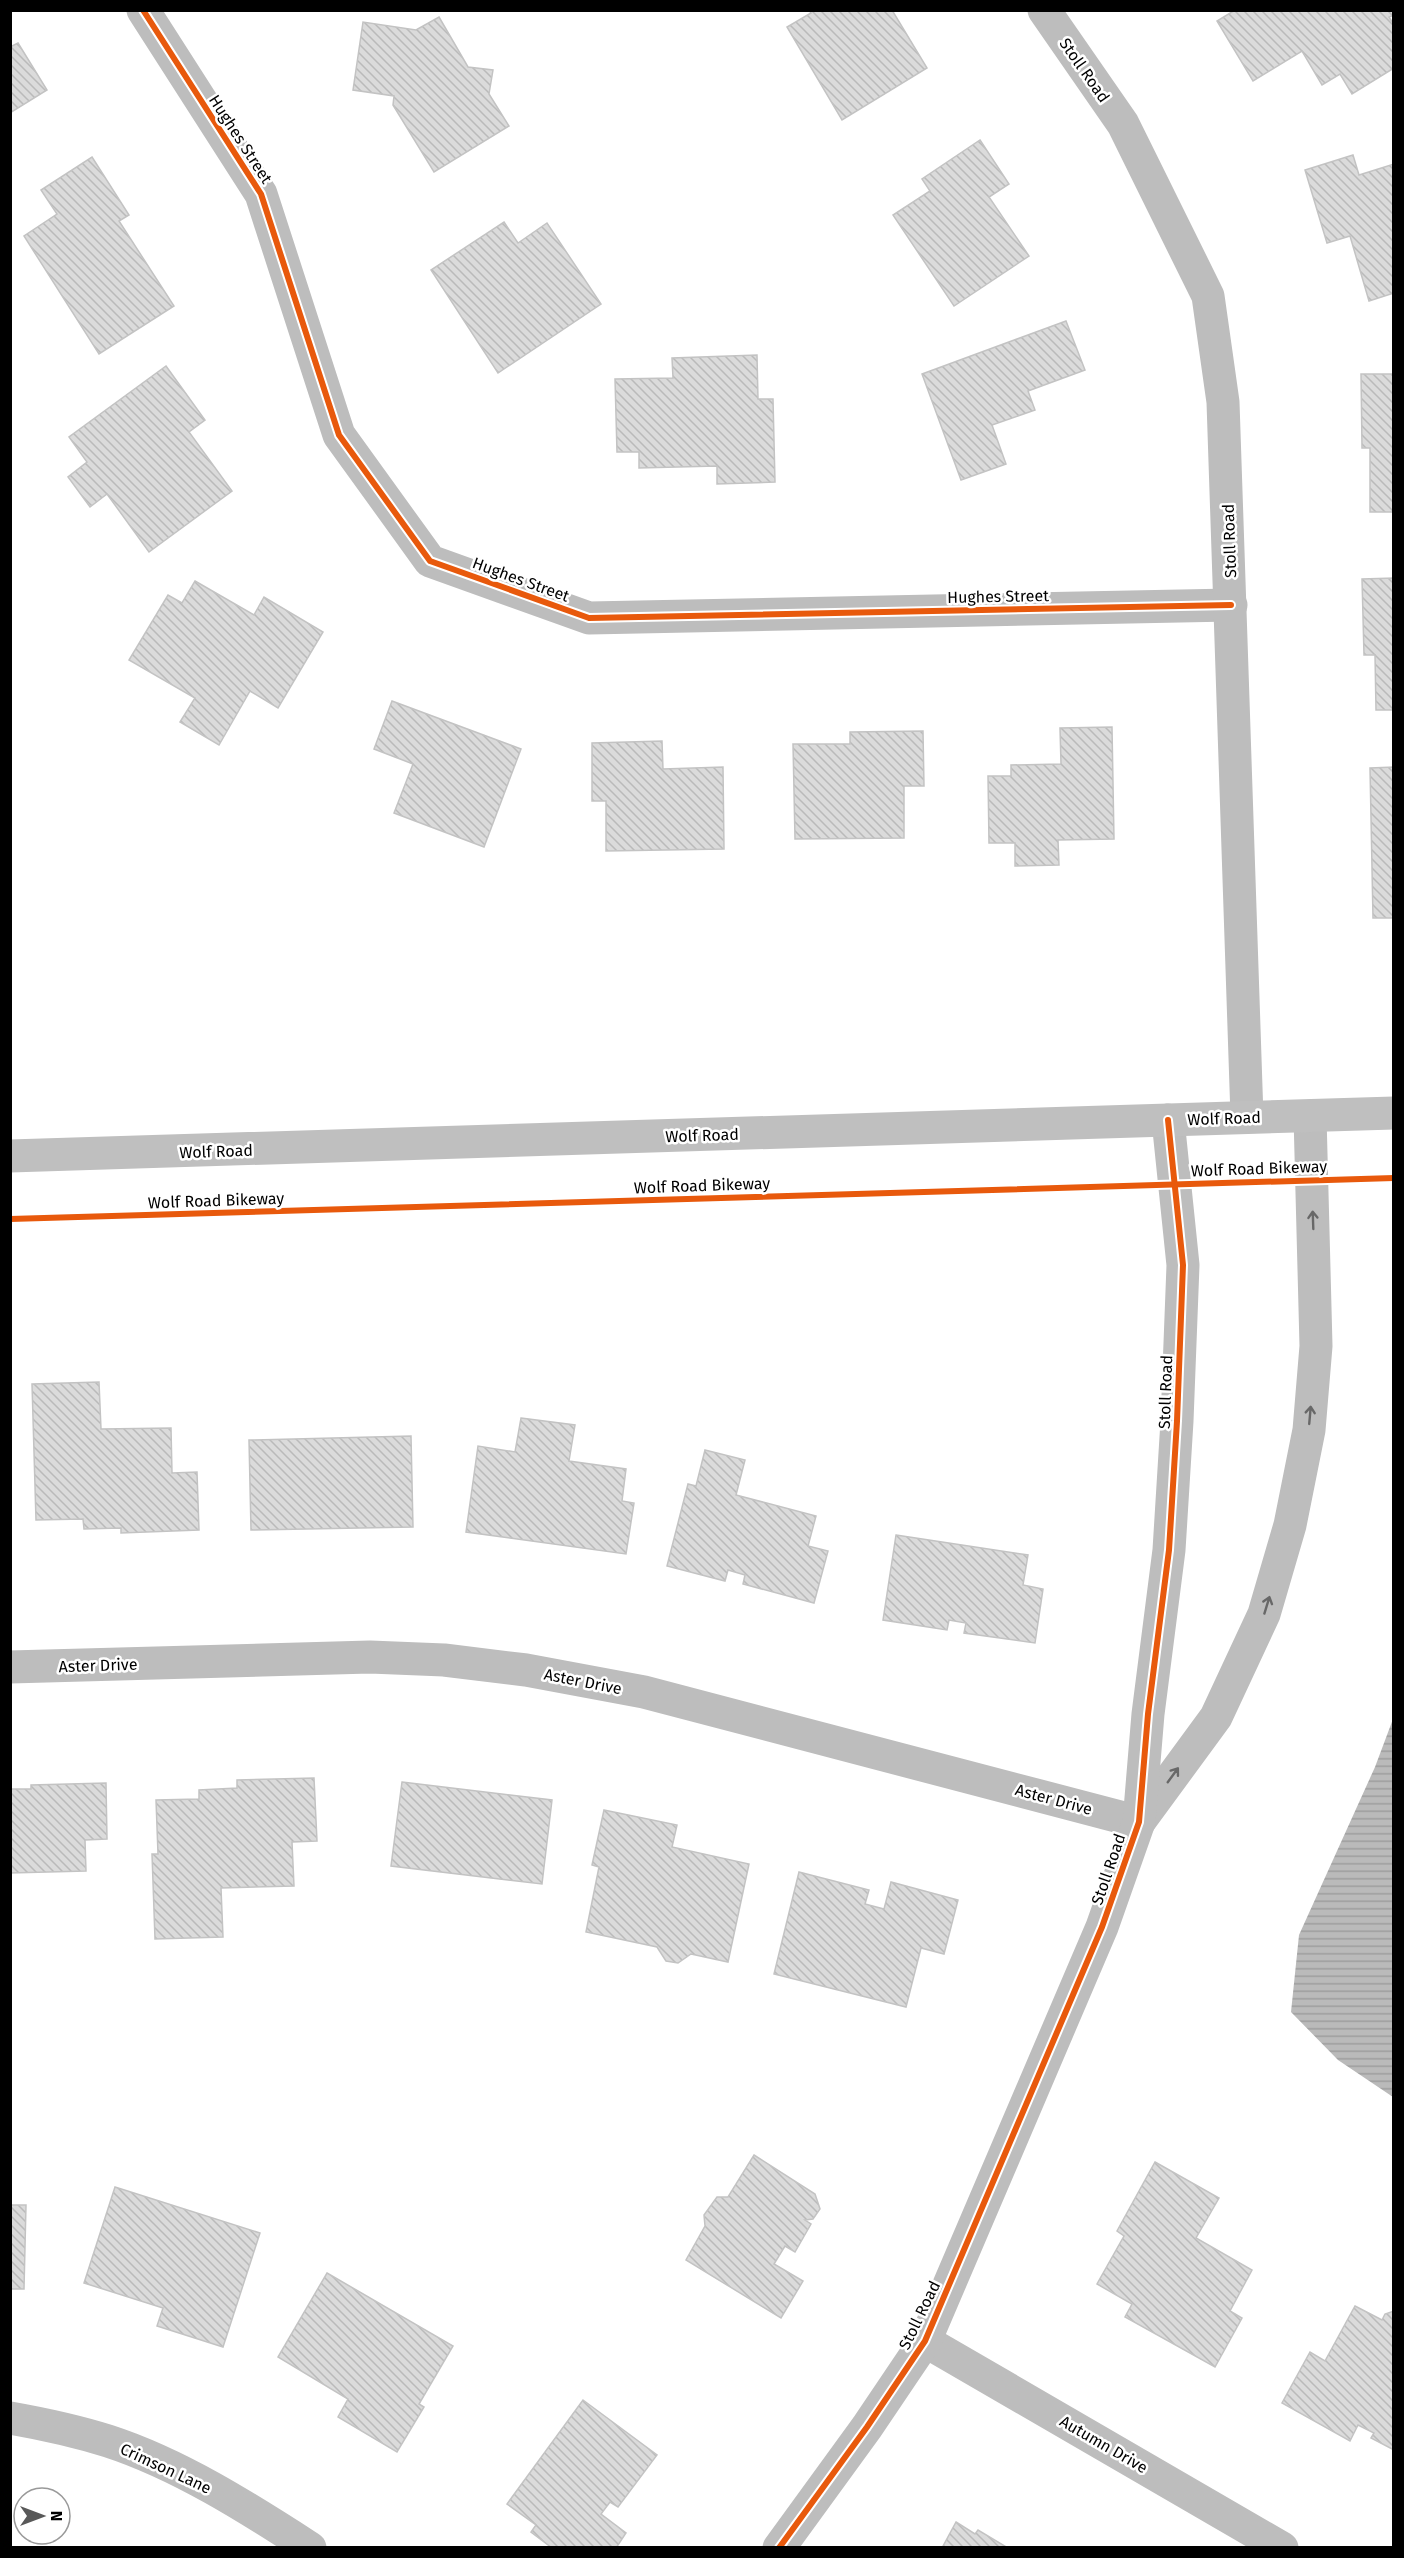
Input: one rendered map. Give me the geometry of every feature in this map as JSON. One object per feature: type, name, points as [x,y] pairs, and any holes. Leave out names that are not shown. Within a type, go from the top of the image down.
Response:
[{"type":"main road","name":"Wolf Road","points":[[10,1156],[1394,1113]]},
{"type":"street","name":"Hughes Street","points":[[143,10],[261,194],[339,435],[430,561],[589,618],[1231,604]]},
{"type":"street","name":"Stoll Road","points":[[1044,10],[1123,124],[1208,297],[1223,402],[1247,1117]]},
{"type":"street","name":"Stoll Road","points":[[1139,1822],[1216,1717],[1264,1614],[1290,1525],[1309,1430],[1316,1346],[1310,1116]]},
{"type":"street","name":"Stoll Road","points":[[779,2547],[867,2427],[925,2341],[1102,1928],[1139,1822],[1148,1714],[1169,1550],[1178,1409],[1183,1265],[1168,1120]]},
{"type":"street","name":"Aster Drive","points":[[10,1667],[370,1657],[444,1660],[526,1670],[644,1692],[1139,1822]]},
{"type":"street","name":"Autumn Drive","points":[[925,2341],[1282,2547]]},
{"type":"street","name":"Crimson Lane","points":[[10,2418],[51,2425],[110,2442],[129,2450],[243,2505],[310,2547]]},
{"type":"shaded area","points":[[1393,1719],[1393,2097],[1338,2060],[1291,2012],[1299,1935],[1375,1767]]},
{"type":"building","points":[[809,10],[892,10],[927,68],[842,120],[787,27],[811,13]]},
{"type":"building","points":[[1235,10],[1394,10],[1394,15],[1389,17],[1394,25],[1394,68],[1352,94],[1340,74],[1322,85],[1302,51],[1253,81],[1217,21]]},
{"type":"building","points":[[439,17],[468,67],[493,70],[489,94],[509,126],[434,172],[393,105],[394,96],[353,90],[363,22],[416,30]]},
{"type":"building","points":[[18,43],[47,90],[10,113],[10,47]]},
{"type":"building","points":[[980,140],[1009,184],[989,197],[1029,256],[954,306],[893,215],[930,191],[922,179]]},
{"type":"building","points":[[1353,155],[1359,175],[1394,164],[1394,293],[1369,301],[1350,236],[1327,243],[1305,170]]},
{"type":"building","points":[[92,157],[129,215],[119,221],[174,306],[99,354],[24,236],[57,214],[41,190]]},
{"type":"building","points":[[504,222],[518,243],[547,223],[601,304],[498,373],[431,270]]},
{"type":"building","points":[[1066,321],[1085,370],[1028,391],[1035,410],[992,425],[1006,464],[961,480],[922,374]]},
{"type":"building","points":[[757,355],[758,399],[773,399],[775,482],[717,484],[717,466],[639,468],[639,452],[617,452],[615,379],[673,378],[672,358]]},
{"type":"building","points":[[166,366],[205,420],[189,432],[232,491],[149,552],[107,494],[90,507],[68,477],[87,462],[69,437]]},
{"type":"building","points":[[1361,374],[1394,374],[1394,512],[1370,512],[1370,448],[1362,448]]},
{"type":"building","points":[[1394,578],[1394,710],[1376,710],[1375,655],[1364,655],[1362,579]]},
{"type":"building","points":[[195,581],[254,615],[264,597],[323,632],[278,708],[250,691],[219,745],[180,722],[195,698],[129,660],[168,595],[182,603]]},
{"type":"building","points":[[392,701],[521,749],[484,847],[394,813],[413,764],[374,749]]},
{"type":"building","points":[[1112,727],[1114,839],[1058,840],[1059,865],[1015,866],[1015,843],[989,843],[988,776],[1011,776],[1011,765],[1061,764],[1060,728]]},
{"type":"building","points":[[923,731],[924,786],[904,786],[904,838],[795,839],[793,744],[850,744],[850,732]]},
{"type":"building","points":[[662,741],[663,769],[723,767],[724,849],[606,851],[606,801],[592,801],[592,743]]},
{"type":"building","points":[[1394,767],[1394,918],[1373,918],[1370,768]]},
{"type":"building","points":[[99,1382],[101,1429],[171,1428],[172,1473],[197,1472],[199,1530],[121,1533],[121,1528],[84,1529],[83,1519],[36,1520],[32,1384]]},
{"type":"building","points":[[521,1418],[575,1425],[569,1461],[626,1469],[622,1501],[634,1503],[626,1554],[466,1532],[478,1446],[515,1452]]},
{"type":"building","points":[[411,1436],[413,1527],[251,1530],[249,1440]]},
{"type":"building","points":[[705,1450],[745,1460],[736,1495],[816,1516],[808,1546],[828,1551],[814,1603],[743,1584],[745,1575],[728,1570],[725,1581],[667,1566],[688,1484],[696,1486]]},
{"type":"building","points":[[896,1535],[1028,1555],[1023,1585],[1043,1589],[1035,1643],[964,1633],[966,1623],[949,1620],[947,1630],[883,1620]]},
{"type":"building","points":[[314,1778],[317,1841],[292,1842],[294,1886],[221,1888],[223,1937],[155,1939],[152,1854],[158,1854],[156,1800],[199,1799],[199,1790],[237,1788],[237,1780]]},
{"type":"building","points":[[402,1782],[552,1800],[542,1884],[391,1866]]},
{"type":"building","points":[[106,1783],[107,1839],[85,1840],[86,1871],[10,1873],[10,1789],[31,1789],[31,1785]]},
{"type":"building","points":[[604,1810],[677,1825],[672,1847],[749,1864],[728,1962],[691,1954],[678,1963],[666,1961],[657,1947],[586,1932],[599,1867],[592,1865]]},
{"type":"building","points":[[799,1872],[869,1890],[865,1904],[884,1909],[891,1882],[958,1900],[944,1954],[921,1948],[906,2007],[774,1974]]},
{"type":"building","points":[[754,2155],[815,2194],[820,2209],[813,2219],[805,2220],[811,2224],[795,2252],[785,2246],[774,2264],[803,2281],[781,2318],[686,2260],[705,2226],[704,2215],[717,2197],[728,2197]]},
{"type":"building","points":[[1155,2162],[1219,2198],[1196,2238],[1252,2270],[1230,2311],[1242,2318],[1215,2367],[1125,2317],[1132,2304],[1097,2284],[1124,2236],[1117,2231]]},
{"type":"building","points":[[115,2187],[260,2233],[223,2347],[157,2326],[163,2308],[84,2283]]},
{"type":"building","points":[[10,2205],[26,2205],[24,2289],[10,2289]]},
{"type":"building","points":[[327,2273],[453,2346],[419,2404],[424,2407],[397,2452],[338,2417],[348,2399],[278,2357]]},
{"type":"building","points":[[1355,2306],[1382,2320],[1385,2314],[1394,2311],[1394,2450],[1371,2438],[1374,2433],[1358,2425],[1350,2441],[1282,2403],[1310,2352],[1325,2361]]},
{"type":"building","points":[[583,2400],[657,2455],[618,2507],[610,2502],[601,2514],[626,2533],[616,2548],[552,2548],[531,2532],[536,2525],[507,2504]]},
{"type":"building","points":[[956,2522],[975,2534],[978,2530],[1008,2548],[942,2548]]},
{"type":"cycle path","points":[[143,10],[261,194],[339,435],[430,561],[589,618],[1231,605]]},
{"type":"cycle path","points":[[779,2548],[867,2427],[925,2341],[1102,1927],[1139,1822],[1148,1714],[1169,1550],[1177,1421],[1183,1265],[1168,1120]]},
{"type":"cycle path","name":"Wolf Road Bikeway","points":[[10,1219],[1394,1178]]}]
